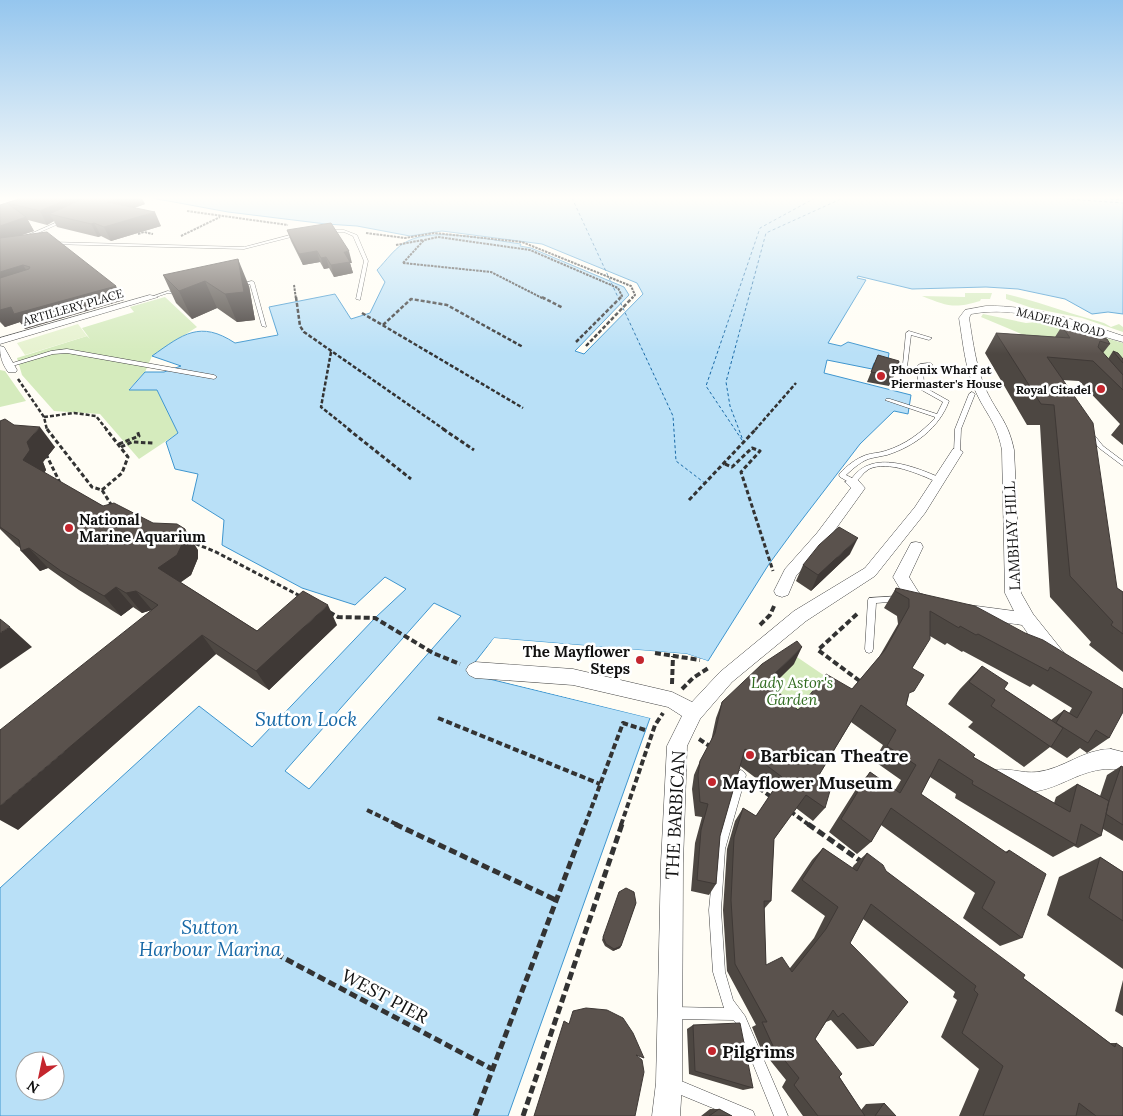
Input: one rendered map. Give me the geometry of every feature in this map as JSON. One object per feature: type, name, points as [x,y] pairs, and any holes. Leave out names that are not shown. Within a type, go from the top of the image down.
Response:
[{"type":"street","name":"ARTILLERY PLACE","points":[[0,348],[153,297]]},
{"type":"street","name":"MADEIRA ROAD","points":[[1008,450],[1004,430],[981,391],[973,369],[964,318],[968,312],[986,308],[1015,310],[1123,339]]},
{"type":"street","points":[[0,348],[11,367]]},
{"type":"street","name":"LAMBHAY HILL","points":[[1008,450],[1013,593],[1027,619],[1042,640],[1071,666]]},
{"type":"street","name":"THE BARBICAN","points":[[666,1116],[669,1083],[674,802],[678,746],[684,730],[694,713],[726,677],[800,616],[870,572],[920,510],[957,452]]},
{"type":"street","points":[[782,590],[790,573],[822,537],[858,488],[852,482]]},
{"type":"street","points":[[916,547],[901,577],[914,598],[945,607],[1027,619]]},
{"type":"street","points":[[475,670],[573,677],[672,700],[694,713]]},
{"type":"street","points":[[980,769],[995,777],[1026,783],[1049,780],[1090,760],[1106,757],[1123,761]]},
{"type":"lane","points":[[358,299],[366,261],[361,250]]},
{"type":"lane","points":[[234,286],[252,282],[264,326]]},
{"type":"lane","points":[[153,297],[168,292],[190,295]]},
{"type":"lane","points":[[888,362],[905,366],[909,333],[929,338]]},
{"type":"lane","points":[[11,367],[54,352],[67,351],[214,376]]},
{"type":"lane","points":[[930,365],[920,366],[921,388],[946,401],[934,424],[907,444],[885,453],[866,457],[842,475],[852,482],[862,469],[882,464],[902,467],[939,480]]},
{"type":"lane","name":"THE BARBICAN","points":[[957,452],[958,429],[972,394]]},
{"type":"lane","points":[[888,400],[939,416]]},
{"type":"lane","points":[[1084,425],[1101,446],[1123,464]]},
{"type":"lane","points":[[869,650],[872,600],[914,598]]},
{"type":"lane","points":[[741,775],[720,849],[715,910],[719,972],[728,1003],[737,1014],[781,1116]]},
{"type":"lane","points":[[669,1013],[737,1014]]},
{"type":"lane","points":[[669,1083],[748,1116]]},
{"type":"path","points":[[415,250],[403,263],[491,272],[563,308]]},
{"type":"path","points":[[530,250],[618,288],[622,296],[576,342]]},
{"type":"path","points":[[546,250],[631,286],[635,295],[586,346]]},
{"type":"path","points":[[294,286],[300,326],[304,332],[474,450]]},
{"type":"path","points":[[384,325],[411,299],[447,305],[523,348]]},
{"type":"path","points":[[362,313],[523,408]]},
{"type":"path","points":[[331,352],[321,407],[411,479]]},
{"type":"path","points":[[11,367],[44,417],[48,432],[92,487],[102,490],[115,510]]},
{"type":"path","points":[[689,500],[725,464],[796,383]]},
{"type":"path","points":[[44,417],[74,413],[96,416],[120,445],[128,457],[127,467],[121,476],[102,490]]},
{"type":"path","points":[[120,445],[139,436],[137,430]]},
{"type":"path","points":[[120,445],[144,441],[154,443]]},
{"type":"path","points":[[43,448],[63,488]]},
{"type":"path","points":[[725,464],[732,467],[752,448],[760,451],[741,472],[769,564],[782,590],[770,615],[757,627]]},
{"type":"path","points":[[185,539],[216,552],[306,600]]},
{"type":"path","points":[[861,682],[818,650],[872,600]]},
{"type":"path","points":[[322,608],[338,617],[374,618],[433,653],[475,670]]},
{"type":"path","points":[[655,653],[700,660]]},
{"type":"path","points":[[523,1116],[655,725],[672,700],[673,656]]},
{"type":"path","points":[[438,718],[600,784]]},
{"type":"path","points":[[475,1116],[558,901],[623,723],[645,730]]},
{"type":"path","points":[[684,730],[713,748]]},
{"type":"path","points":[[741,775],[780,804]]},
{"type":"path","points":[[788,809],[865,864]]},
{"type":"path","points":[[367,810],[558,901]]},
{"type":"path","name":"WEST PIER","points":[[266,948],[492,1069]]},
{"type":"green space","points":[[965,293],[992,293],[990,299],[981,299],[980,301],[957,306],[944,304],[922,296],[965,297]]},
{"type":"green space","points":[[1006,294],[1104,323],[1111,327],[1119,324],[1123,327],[1123,332],[1082,318],[1032,308],[1006,299]]},
{"type":"green space","points":[[165,297],[197,327],[152,356],[145,372],[129,389],[157,390],[178,433],[139,459],[100,414],[54,411],[22,375],[17,358],[87,336],[90,339],[82,328],[134,312],[130,307]]},
{"type":"green space","points":[[983,314],[1026,323],[1047,321],[1123,343],[1123,369],[1050,346],[981,317]]},
{"type":"green space","points":[[78,324],[87,336],[25,355],[17,343]]},
{"type":"green space","points":[[0,370],[5,371],[26,401],[0,407]]},
{"type":"green space","name":"Lady Astor's Garden","points":[[794,655],[844,689],[793,720],[766,691]]},
{"type":"water","points":[[395,250],[536,250],[624,287],[629,295],[575,351],[584,354],[643,294],[637,283],[557,250],[1123,250],[1123,314],[1108,312],[1092,314],[1065,299],[1018,289],[986,287],[912,289],[858,276],[857,278],[866,280],[828,343],[841,346],[848,342],[889,353],[887,366],[874,363],[872,369],[827,360],[824,373],[911,395],[908,414],[894,411],[860,444],[769,564],[708,661],[687,654],[494,638],[475,662],[481,677],[650,718],[508,1116],[0,1116],[0,888],[199,706],[252,747],[375,618],[406,589],[385,577],[355,605],[302,588],[222,545],[224,520],[192,500],[198,474],[175,469],[166,442],[178,433],[157,390],[129,390],[145,372],[164,372],[181,366],[152,356],[183,336],[202,331],[223,336],[235,343],[278,335],[269,307],[335,294],[351,319],[370,313],[385,282],[377,270]],"holes":[[[434,603],[461,616],[309,789],[285,771]]]},
{"type":"pier","points":[[494,638],[687,654],[708,661],[706,663],[687,657],[495,641],[477,663],[481,674],[651,716],[650,718],[469,673]]},
{"type":"building","points":[[0,250],[70,250],[116,286],[14,314],[11,307],[0,310],[0,278],[29,269],[30,267],[23,265],[0,272]]},
{"type":"building","points":[[297,250],[348,250],[344,252],[350,262],[331,265],[326,257],[321,258],[317,251],[299,254]]},
{"type":"building","points":[[238,259],[244,292],[225,294],[205,281],[179,291],[163,275]]},
{"type":"building","points":[[1062,326],[1107,339],[1110,344],[1100,341],[1098,347],[1123,375],[1123,390],[1093,361],[1047,357],[1093,423],[1117,588],[1123,592],[1123,634],[1111,625],[1113,622],[1070,576],[1054,405],[1041,404],[996,333],[1070,338]]},
{"type":"building","points":[[1113,351],[1118,353],[1123,359],[1123,363]]},
{"type":"building","points":[[878,355],[899,361],[894,376],[871,372]]},
{"type":"building","points":[[5,419],[14,425],[40,427],[27,442],[30,450],[23,460],[103,506],[114,503],[153,523],[177,524],[185,529],[185,538],[177,555],[158,568],[257,631],[303,591],[328,605],[256,671],[202,635],[0,806],[0,730],[158,605],[136,591],[126,593],[116,587],[104,596],[61,571],[29,548],[21,551],[19,540],[0,527],[0,421]]},
{"type":"building","points":[[839,527],[858,538],[818,575],[803,565],[819,545]]},
{"type":"building","points":[[896,588],[975,606],[1025,633],[1043,640],[1123,689],[1123,712],[1109,738],[1096,730],[1088,743],[1056,723],[1064,710],[1077,718],[1092,692],[1050,667],[1048,671],[978,634],[976,635],[960,626],[959,628],[930,611],[930,639],[912,668],[924,675],[914,691],[909,693],[906,705],[975,755],[973,757],[1070,812],[1077,784],[1109,801],[1101,836],[1081,824],[1076,845],[972,784],[973,781],[939,759],[921,794],[1007,853],[1009,850],[1046,874],[1022,938],[982,908],[995,882],[891,808],[871,842],[841,819],[870,772],[900,793],[916,765],[887,746],[896,730],[861,705],[819,775],[832,784],[825,808],[806,795],[774,839],[771,901],[764,901],[766,965],[782,957],[792,972],[826,929],[838,907],[802,880],[823,848],[857,871],[867,853],[883,865],[886,871],[1025,975],[1023,978],[1115,1047],[1116,1043],[1123,1048],[1123,1116],[1096,1116],[1079,1103],[1076,1116],[983,1116],[1003,1066],[962,1033],[978,994],[974,990],[976,986],[871,904],[850,943],[908,1002],[873,1046],[843,1013],[838,1017],[833,1010],[815,1039],[842,1074],[839,1077],[865,1116],[818,1116],[794,1085],[799,1078],[773,1046],[762,1022],[767,1022],[735,964],[731,900],[734,837],[743,808],[756,816],[782,777],[745,749],[720,836],[716,884],[697,880],[701,830],[708,804],[700,802],[698,775],[700,761],[715,733],[722,702],[762,664],[797,641],[802,647],[774,674],[776,676],[769,684],[798,710],[826,674],[852,689],[885,650],[909,607],[909,599],[895,591]]},
{"type":"building","points":[[0,619],[10,627],[0,633]]},
{"type":"building","points":[[982,666],[1008,683],[1004,689],[1063,728],[1051,747],[991,706],[995,700],[969,682]]},
{"type":"building","points":[[1121,766],[1123,767],[1123,825],[1106,814]]},
{"type":"building","points":[[1100,857],[1123,872],[1123,921],[1089,898]]},
{"type":"building","points":[[626,888],[634,892],[636,903],[621,946],[614,949],[606,944],[603,937],[619,892]]},
{"type":"building","points":[[586,1008],[607,1010],[623,1018],[633,1033],[644,1058],[636,1055],[642,1060],[644,1072],[635,1116],[534,1116],[564,1021],[569,1024],[573,1011]]},
{"type":"building","name":"Pilgrims","points":[[740,1023],[753,1088],[695,1071],[693,1025]]},
{"type":"building","points":[[884,1103],[896,1116],[875,1116]]},
{"type":"building","points":[[719,1109],[721,1110],[732,1116],[709,1116]]},
{"type":"ferry route","points":[[596,250],[673,416],[676,461],[706,484]]},
{"type":"ferry route","points":[[742,440],[706,386],[752,250]]},
{"type":"ferry route","points":[[744,443],[730,406],[726,382],[761,250]]},
{"type":"place","name":"Phoenix Wharf at Piermaster's House","points":[[881,376]]},
{"type":"place","name":"Royal Citadel","points":[[1101,389]]},
{"type":"place","name":"National Marine Aquarium","points":[[69,528]]},
{"type":"place","name":"The Mayflower Steps","points":[[640,660]]},
{"type":"place","name":"Barbican Theatre","points":[[750,755]]},
{"type":"place","name":"Mayflower Museum","points":[[712,782]]},
{"type":"place","name":"Pilgrims","points":[[712,1051]]},
{"type":"water label","name":"Sutton Lock","points":[[306,719]]},
{"type":"water label","name":"Sutton Harbour Marina","points":[[210,938]]}]
